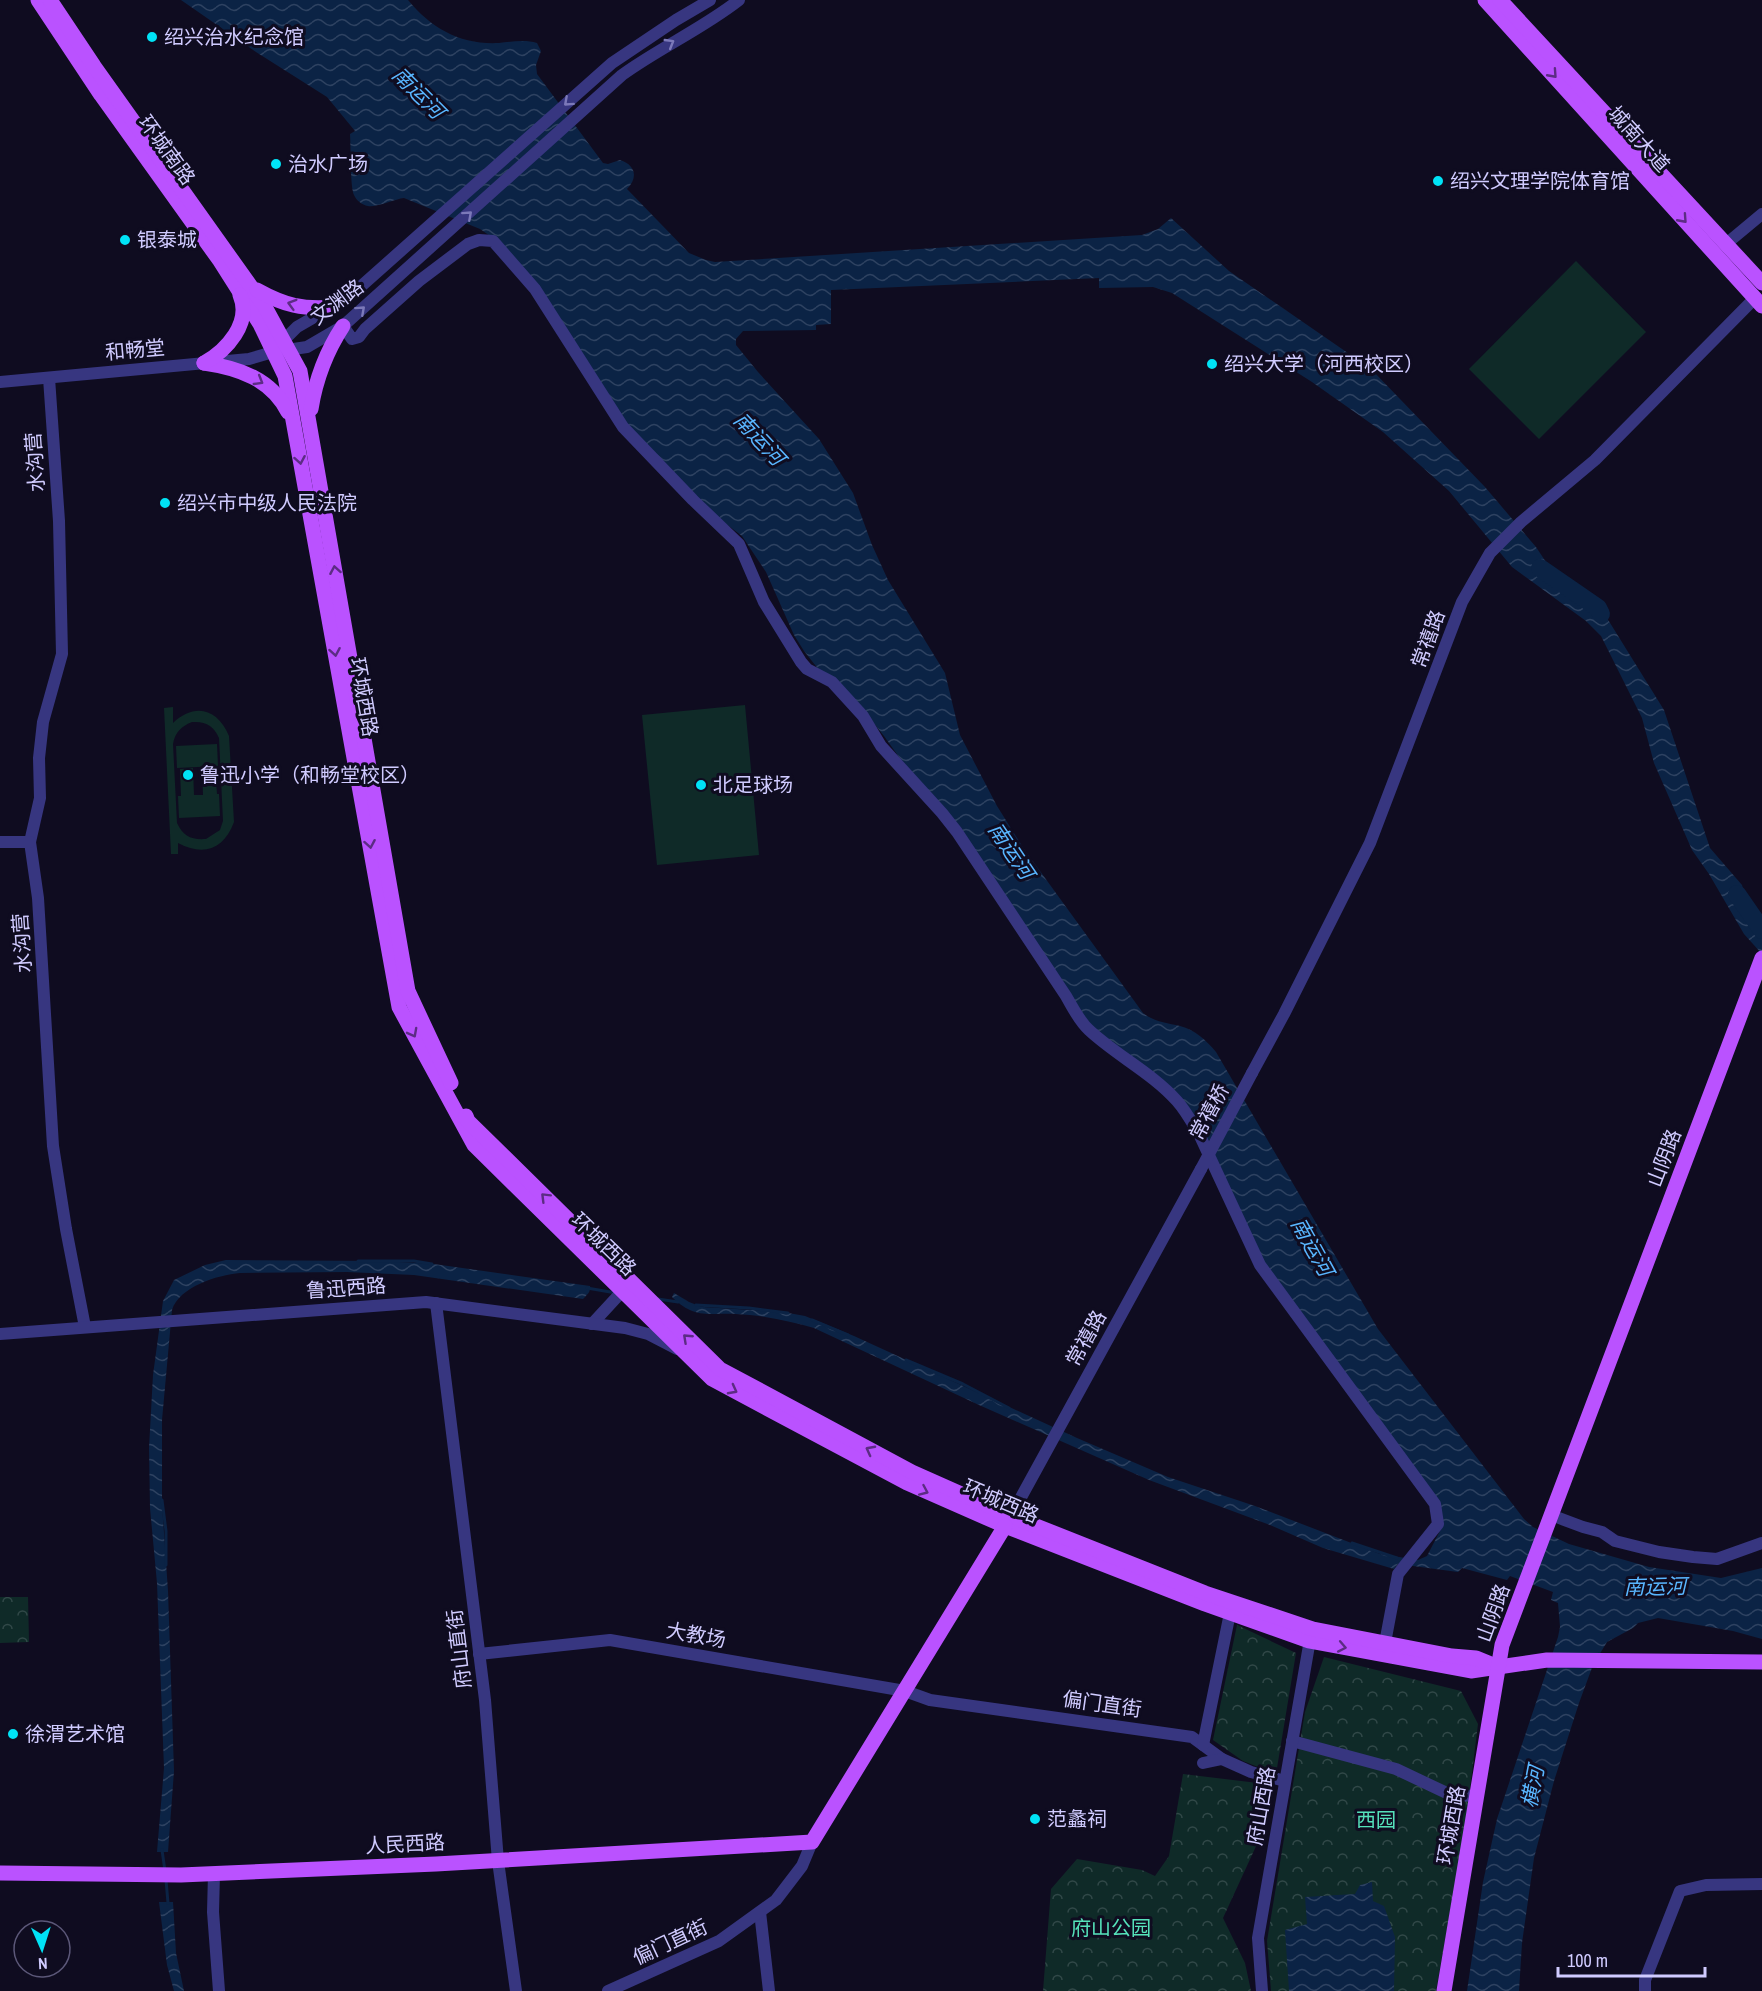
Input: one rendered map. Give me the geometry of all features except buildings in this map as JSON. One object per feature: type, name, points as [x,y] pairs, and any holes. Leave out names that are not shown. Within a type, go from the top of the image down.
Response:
[{"type":"main road","name":"环城南路","points":[[38,0],[101,95],[234,283],[267,321]]},
{"type":"main road","name":"环城南路","points":[[50,0],[94,66],[252,287],[267,321]]},
{"type":"main road","name":"城南大道","points":[[1485,0],[1759,302]]},
{"type":"main road","name":"城南大道","points":[[1500,0],[1762,283]]},
{"type":"main road","points":[[204,363],[217,356],[240,326],[242,300],[234,283]]},
{"type":"main road","points":[[252,287],[272,298],[292,305],[311,309],[334,307]]},
{"type":"main road","name":"环城西路","points":[[267,321],[287,345],[300,371],[303,434]]},
{"type":"main road","name":"环城西路","points":[[267,321],[273,352],[285,376],[303,434],[408,991],[468,1120],[626,1287],[662,1313],[720,1369],[912,1472],[1008,1521],[1230,1613],[1311,1635],[1471,1671],[1498,1667]]},
{"type":"main road","points":[[303,434],[311,411],[320,368],[343,326]]},
{"type":"main road","points":[[204,363],[229,367],[267,385],[280,398],[303,434]]},
{"type":"main road","name":"山阴路","points":[[1498,1667],[1502,1645],[1528,1590],[1762,958]]},
{"type":"main road","name":"山阴路","points":[[1549,1534],[1559,1518],[1762,987]]},
{"type":"main road","name":"环城西路","points":[[626,1287],[642,1310],[712,1378],[907,1483],[1205,1593],[1311,1635],[1386,1643],[1452,1656],[1476,1658],[1498,1667]]},
{"type":"main road","points":[[812,1842],[1008,1521]]},
{"type":"main road","points":[[1498,1667],[1548,1660],[1599,1659],[1762,1662]]},
{"type":"main road","name":"环城西路","points":[[1444,1991],[1498,1667]]},
{"type":"main road","name":"人民西路","points":[[0,1873],[214,1874],[812,1842]]},
{"type":"street","name":"文渊路","points":[[287,345],[297,327],[349,297],[612,63],[676,20],[692,6],[710,0]]},
{"type":"street","name":"文渊路","points":[[273,352],[287,345],[307,347],[343,326],[622,75],[738,0]]},
{"type":"street","points":[[692,6],[701,25]]},
{"type":"street","points":[[1726,244],[1762,214]]},
{"type":"street","points":[[343,326],[352,339],[359,337],[419,281],[468,244],[478,240],[493,241],[535,289],[623,427],[738,544],[764,602],[801,662],[807,669],[832,682],[862,716],[881,746],[957,831],[1080,1019],[1089,1030],[1146,1073],[1177,1100],[1200,1136],[1260,1265],[1435,1504],[1438,1524],[1434,1532],[1398,1574],[1386,1643]]},
{"type":"street","name":"常禧路","points":[[1252,1073],[1370,843],[1462,602],[1490,553],[1521,522],[1595,460],[1759,302]]},
{"type":"street","name":"和畅堂","points":[[0,382],[249,359],[273,352]]},
{"type":"street","name":"水沟营","points":[[49,378],[59,520],[62,654],[43,722],[39,758],[40,798],[30,842],[38,898],[53,1146],[66,1230],[85,1327]]},
{"type":"street","points":[[0,842],[30,842]]},
{"type":"street","name":"常禧桥","points":[[1201,1169],[1252,1073]]},
{"type":"street","name":"常禧路","points":[[1008,1521],[1201,1169]]},
{"type":"street","points":[[592,1324],[626,1287]]},
{"type":"street","name":"鲁迅西路","points":[[0,1334],[426,1302],[625,1328],[648,1334],[688,1356]]},
{"type":"street","name":"府山直街","points":[[436,1303],[479,1654],[498,1860],[516,1991]]},
{"type":"street","points":[[1559,1518],[1602,1532],[1615,1541],[1659,1552],[1693,1557],[1717,1559],[1762,1543]]},
{"type":"street","points":[[1203,1745],[1230,1613]]},
{"type":"street","name":"府山西路","points":[[1262,1991],[1258,1938],[1311,1635]]},
{"type":"street","name":"大教场","points":[[479,1654],[610,1640],[905,1691]]},
{"type":"street","name":"偏门直街","points":[[905,1691],[930,1700],[1192,1737],[1222,1759],[1251,1772],[1285,1781]]},
{"type":"street","points":[[1292,1741],[1396,1770],[1451,1795],[1477,1796]]},
{"type":"street","points":[[1203,1763],[1222,1759]]},
{"type":"street","name":"偏门直街","points":[[608,1991],[720,1941],[760,1912],[776,1900],[802,1866],[812,1842]]},
{"type":"street","points":[[214,1874],[213,1912],[219,1991]]},
{"type":"street","points":[[1645,1991],[1645,1980],[1680,1891],[1706,1885],[1762,1884]]},
{"type":"street","points":[[760,1912],[769,1991]]},
{"type":"green space","points":[[1576,261],[1646,332],[1539,439],[1469,369]]},
{"type":"green space","name":"北足球场","points":[[745,705],[759,855],[657,865],[642,715]]},
{"type":"green space","points":[[173,707],[173,723],[189,712],[212,714],[219,720],[229,736],[234,822],[225,839],[212,848],[196,849],[178,843],[178,854],[171,854],[164,708]],"holes":[[[192,722],[209,725],[219,738],[223,821],[220,830],[206,839],[188,836],[177,823],[173,744],[175,736],[182,728]]]},
{"type":"green space","points":[[217,744],[218,766],[177,768],[176,746]]},
{"type":"green space","points":[[202,767],[215,767],[220,816],[179,818],[180,769],[193,768],[194,795],[203,795]]},
{"type":"green space","points":[[0,1597],[28,1597],[29,1642],[0,1643]]},
{"type":"green space","points":[[1237,1625],[1296,1653],[1276,1774],[1243,1761],[1213,1740]]},
{"type":"green space","name":"西园","points":[[1324,1657],[1461,1691],[1478,1724],[1466,1821],[1436,1991],[1271,1991],[1267,1941],[1305,1712]]},
{"type":"green space","name":"府山公园","points":[[1183,1774],[1266,1784],[1269,1818],[1223,1918],[1245,1963],[1251,1991],[1043,1991],[1051,1889],[1077,1859],[1142,1870],[1155,1876],[1169,1856]]},
{"type":"water","points":[[181,0],[408,0],[437,27],[460,38],[485,43],[523,41],[537,43],[541,51],[536,65],[537,74],[603,163],[608,164],[620,160],[629,165],[634,176],[627,189],[689,253],[715,262],[1142,235],[1158,229],[1171,218],[1229,271],[1371,369],[1485,487],[1536,547],[1560,583],[1602,610],[1664,710],[1710,848],[1742,885],[1752,919],[1762,933],[1762,954],[1744,934],[1709,874],[1692,850],[1654,763],[1642,718],[1601,636],[1586,621],[1512,567],[1449,491],[1383,432],[1312,382],[1172,293],[1153,287],[1099,288],[1099,278],[831,290],[831,324],[816,325],[816,330],[743,331],[736,339],[736,345],[758,372],[819,439],[853,493],[888,580],[945,673],[960,735],[997,806],[1024,849],[1143,1013],[1156,1020],[1191,1030],[1216,1052],[1378,1329],[1524,1519],[1533,1527],[1569,1544],[1649,1567],[1721,1578],[1762,1568],[1762,1639],[1733,1631],[1658,1618],[1638,1623],[1607,1642],[1593,1665],[1554,1781],[1534,1858],[1522,1943],[1519,1991],[1467,1991],[1483,1882],[1497,1819],[1558,1637],[1560,1627],[1558,1603],[1551,1600],[1553,1592],[1510,1576],[1507,1580],[1462,1568],[1458,1572],[1398,1564],[1394,1569],[1323,1548],[1270,1525],[1149,1480],[979,1405],[814,1328],[756,1316],[695,1312],[687,1309],[672,1297],[674,1293],[702,1307],[783,1312],[805,1316],[1168,1477],[1255,1506],[1380,1554],[1418,1560],[1427,1556],[1441,1529],[1442,1520],[1267,1269],[1184,1111],[1102,1041],[884,736],[868,716],[819,670],[804,651],[794,635],[766,572],[742,536],[717,517],[627,428],[493,238],[480,229],[404,198],[371,206],[356,199],[351,175],[350,134],[355,131],[327,97],[256,52]]},
{"type":"water","points":[[226,1260],[381,1261],[434,1264],[590,1286],[590,1288],[583,1299],[414,1275],[347,1272],[240,1273],[221,1276],[200,1284],[182,1295],[176,1302],[172,1310],[162,1420],[162,1504],[168,1591],[174,1771],[168,1852],[157,1852],[164,1768],[157,1583],[150,1508],[149,1448],[153,1375],[163,1301],[174,1280],[205,1265]]},
{"type":"water","points":[[1372,1882],[1373,1901],[1384,1906],[1395,1937],[1394,1991],[1289,1991],[1285,1930],[1307,1924],[1305,1897],[1355,1894],[1360,1885]]},
{"type":"water","points":[[159,1902],[173,1902],[176,1953],[184,1991],[174,1991],[167,1965]]},
{"type":"waterway","points":[[1540,568],[1598,608],[1601,614]]},
{"type":"waterway","points":[[1737,894],[1762,930]]},
{"type":"waterway","points":[[358,1261],[414,1261],[432,1264]]},
{"type":"waterway","points":[[587,1288],[616,1293]]},
{"type":"waterway","points":[[658,1299],[678,1302]]},
{"type":"waterway","points":[[696,1305],[788,1313]]},
{"type":"waterway","points":[[812,1320],[848,1335]]},
{"type":"waterway","points":[[906,1360],[963,1384],[1009,1408]]},
{"type":"waterway","points":[[162,1500],[166,1531],[166,1565]]},
{"type":"waterway","points":[[1352,1543],[1397,1558]]},
{"type":"waterway","points":[[162,1850],[165,1871]]},
{"type":"waterway","points":[[166,1880],[168,1903]]},
{"type":"place","name":"绍兴治水纪念馆","points":[[152,37]]},
{"type":"place","name":"治水广场","points":[[276,164]]},
{"type":"place","name":"绍兴文理学院体育馆","points":[[1438,181]]},
{"type":"place","name":"银泰城","points":[[125,240]]},
{"type":"place","name":"绍兴大学（河西校区）","points":[[1212,364]]},
{"type":"place","name":"绍兴市中级人民法院","points":[[165,503]]},
{"type":"place","name":"鲁迅小学（和畅堂校区）","points":[[188,775]]},
{"type":"place","name":"北足球场","points":[[701,785]]},
{"type":"place","name":"徐渭艺术馆","points":[[13,1734]]},
{"type":"place","name":"范蠡祠","points":[[1035,1819]]},
{"type":"water label","name":"南运河","points":[[418,93]]},
{"type":"water label","name":"南运河","points":[[759,439]]},
{"type":"water label","name":"南运河","points":[[1011,851]]},
{"type":"water label","name":"南运河","points":[[1312,1247]]},
{"type":"water label","name":"南运河","points":[[1655,1587]]},
{"type":"water label","name":"横河","points":[[1533,1787]]}]
